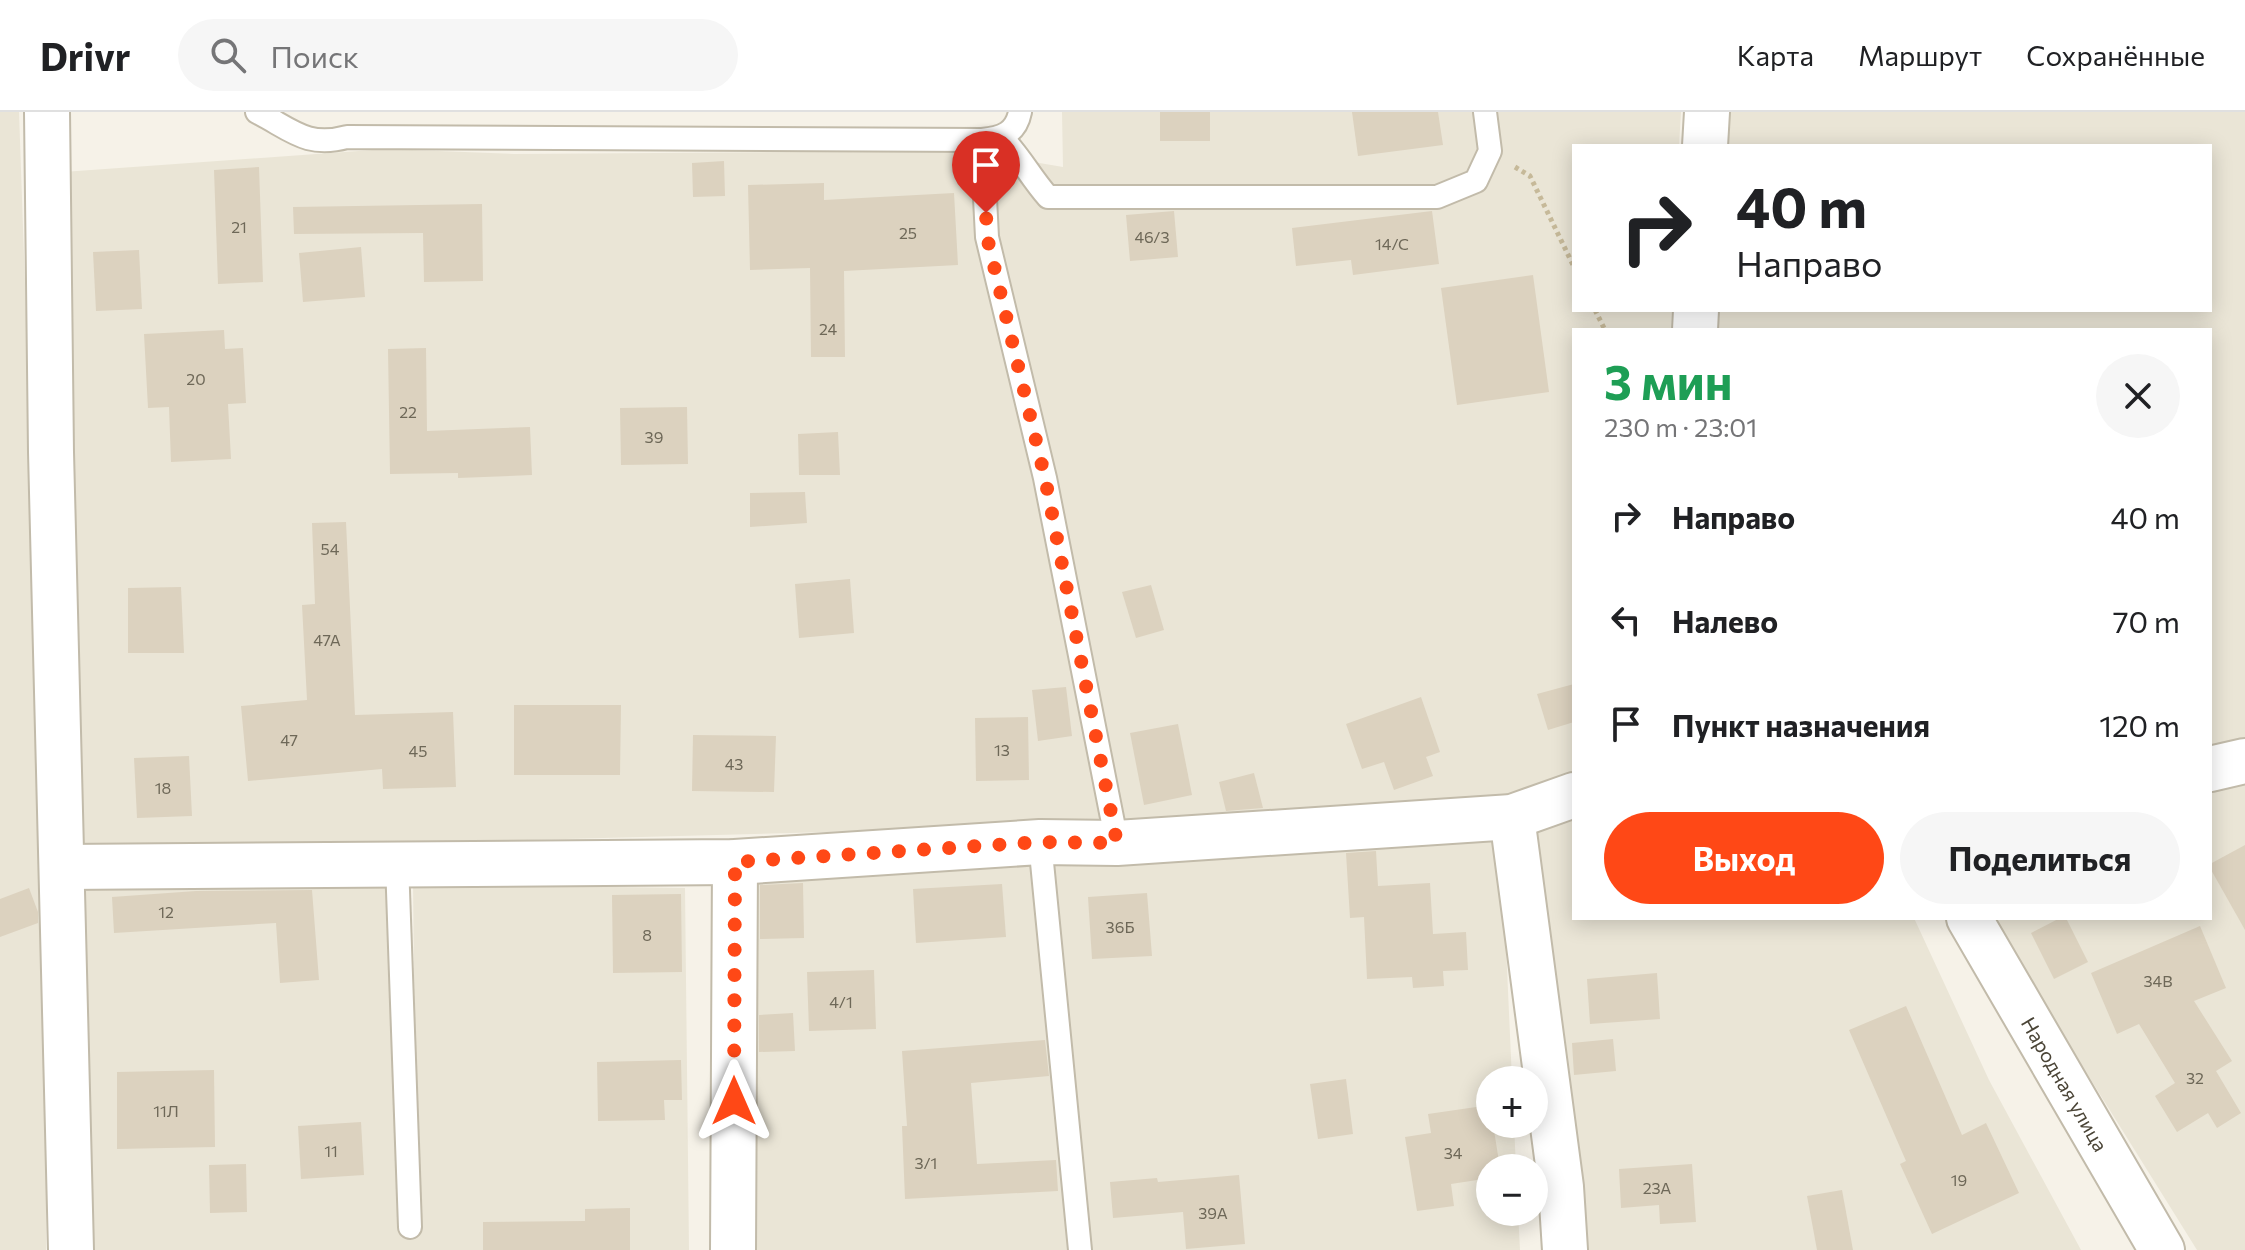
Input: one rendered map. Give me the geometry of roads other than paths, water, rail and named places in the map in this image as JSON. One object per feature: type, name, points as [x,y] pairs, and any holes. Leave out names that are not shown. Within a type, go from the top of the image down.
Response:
[{"type":"street","points":[[47,112],[51,452],[71,1250]]},
{"type":"street","points":[[1705,144],[1707,112]]},
{"type":"street","points":[[2212,769],[2245,761]]},
{"type":"street","points":[[63,867],[735,862],[1040,842],[1117,843],[1512,817],[1572,796]]},
{"type":"street","points":[[1512,817],[1561,1187],[1565,1250]]},
{"type":"street","points":[[733,1250],[735,862]]},
{"type":"street","name":"Народная улица","points":[[1970,920],[2162,1250]]},
{"type":"lane","points":[[257,112],[305,138],[325,143],[347,137],[992,139],[1016,152],[1029,175],[1048,197],[1437,197],[1476,181],[1490,151],[1485,112]]},
{"type":"lane","points":[[992,139],[1018,124],[1020,112]]},
{"type":"lane","points":[[992,139],[987,237],[1045,478],[1117,843]]},
{"type":"lane","points":[[1040,842],[1080,1250]]},
{"type":"lane","points":[[397,863],[410,1227]]}]
